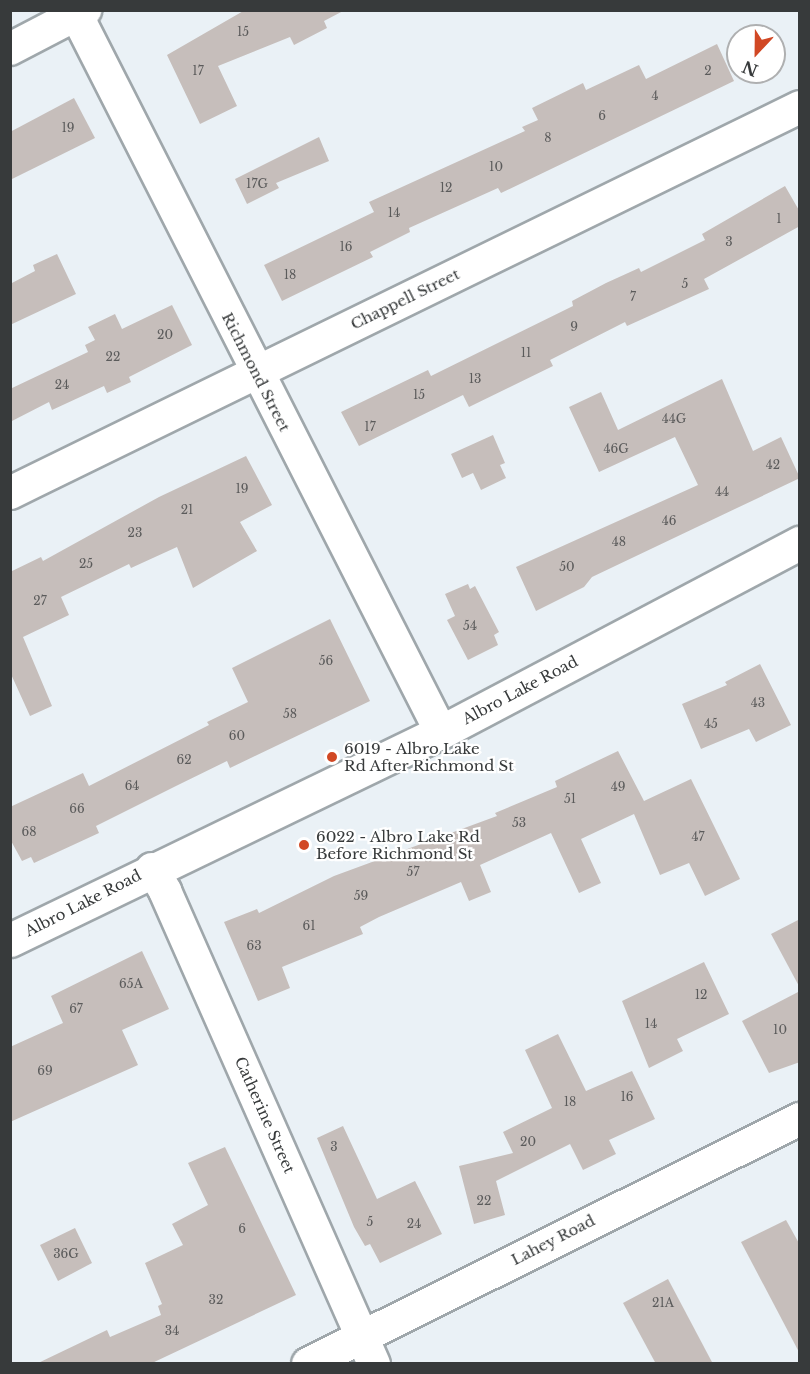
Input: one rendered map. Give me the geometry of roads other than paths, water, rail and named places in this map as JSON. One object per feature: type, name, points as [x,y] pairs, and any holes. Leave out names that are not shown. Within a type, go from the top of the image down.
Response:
[{"type":"main road","name":"Albro Lake Road","points":[[10,940],[152,869],[441,732],[800,543]]},
{"type":"street","points":[[10,49],[79,12]]},
{"type":"street","name":"Richmond Street","points":[[79,12],[255,371],[441,732]]},
{"type":"street","name":"Chappell Street","points":[[10,493],[255,371],[800,107]]},
{"type":"street","name":"Catherine Street","points":[[152,869],[165,891],[369,1350]]},
{"type":"street","name":"Lahey Road","points":[[308,1364],[369,1350],[673,1179],[800,1119]]},
{"type":"place","name":"6019 - Albro Lake Rd After Richmond St","points":[[332,757]]},
{"type":"place","name":"6022 - Albro Lake Rd Before Richmond St","points":[[304,845]]}]
